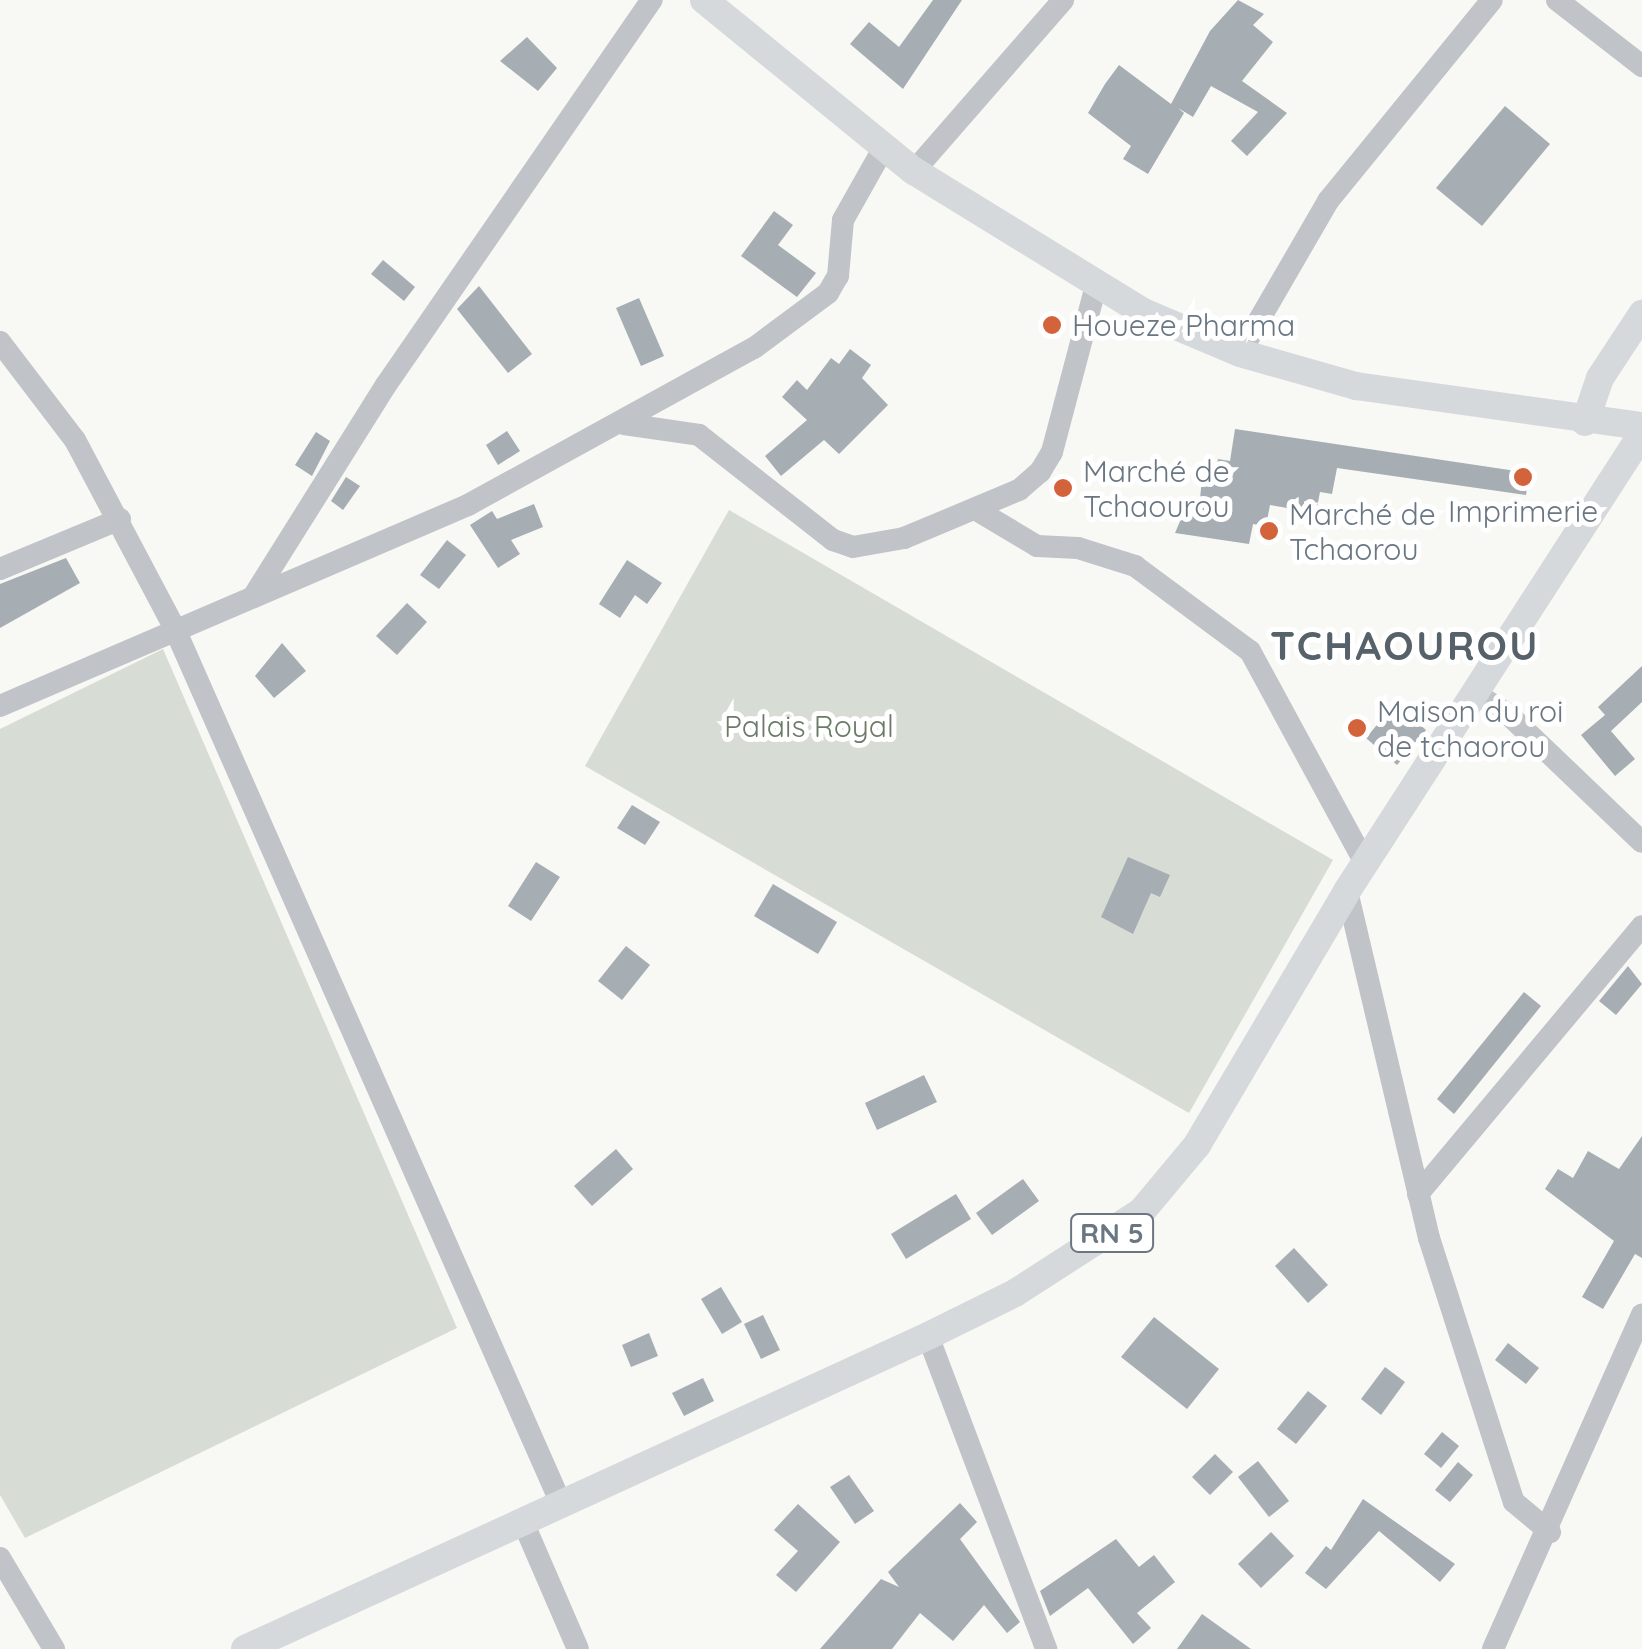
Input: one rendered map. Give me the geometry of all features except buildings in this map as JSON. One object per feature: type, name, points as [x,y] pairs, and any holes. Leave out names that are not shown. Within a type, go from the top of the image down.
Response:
[{"type":"main road","points":[[704,0],[914,171],[1096,286],[1240,352],[1412,398],[1584,422],[1642,426]]},
{"type":"main road","points":[[1584,422],[1600,378],[1642,314]]},
{"type":"main road","name":"RN 5","points":[[245,1649],[928,1336],[1064,1264],[1171,1181],[1347,890],[1642,434]]},
{"type":"street","points":[[254,597],[386,385],[652,0]]},
{"type":"street","points":[[914,171],[1062,0]]},
{"type":"street","points":[[1240,352],[1328,201],[1492,0]]},
{"type":"street","points":[[1557,0],[1642,66]]},
{"type":"street","points":[[0,706],[174,627],[468,506],[624,424],[812,309],[838,276],[844,220],[883,149]]},
{"type":"street","points":[[624,424],[699,435],[812,525],[853,547],[904,538],[1020,490],[1052,452],[1096,286]]},
{"type":"street","points":[[0,342],[75,440],[174,627],[562,1506]]},
{"type":"street","points":[[974,508],[1037,546],[1078,548],[1136,566],[1250,651],[1365,864]]},
{"type":"street","points":[[0,568],[120,519]]},
{"type":"street","points":[[1475,693],[1510,716],[1642,842]]},
{"type":"street","points":[[1347,890],[1418,1194],[1514,1502],[1550,1532]]},
{"type":"street","points":[[1418,1194],[1642,926]]},
{"type":"street","points":[[1493,1649],[1550,1532],[1642,1316]]},
{"type":"street","points":[[928,1336],[1046,1649]]},
{"type":"street","points":[[523,1522],[578,1649]]},
{"type":"street","points":[[0,1558],[54,1649]]},
{"type":"green space","name":"Palais Royal","points":[[729,510],[1333,860],[1189,1113],[585,766]]},
{"type":"green space","points":[[163,649],[457,1328],[25,1538],[0,1495],[0,729]]},
{"type":"place","name":"Houeze Pharma","points":[[1052,325]]},
{"type":"place","name":"Imprimerie","points":[[1523,477]]},
{"type":"place","name":"Marché de Tchaourou","points":[[1063,488]]},
{"type":"place","name":"Marché de Tchaorou","points":[[1269,531]]},
{"type":"place","name":"Maison du roi de tchaorou","points":[[1357,728]]},
{"type":"district","name":"TCHAOUROU","points":[[1405,645]]}]
